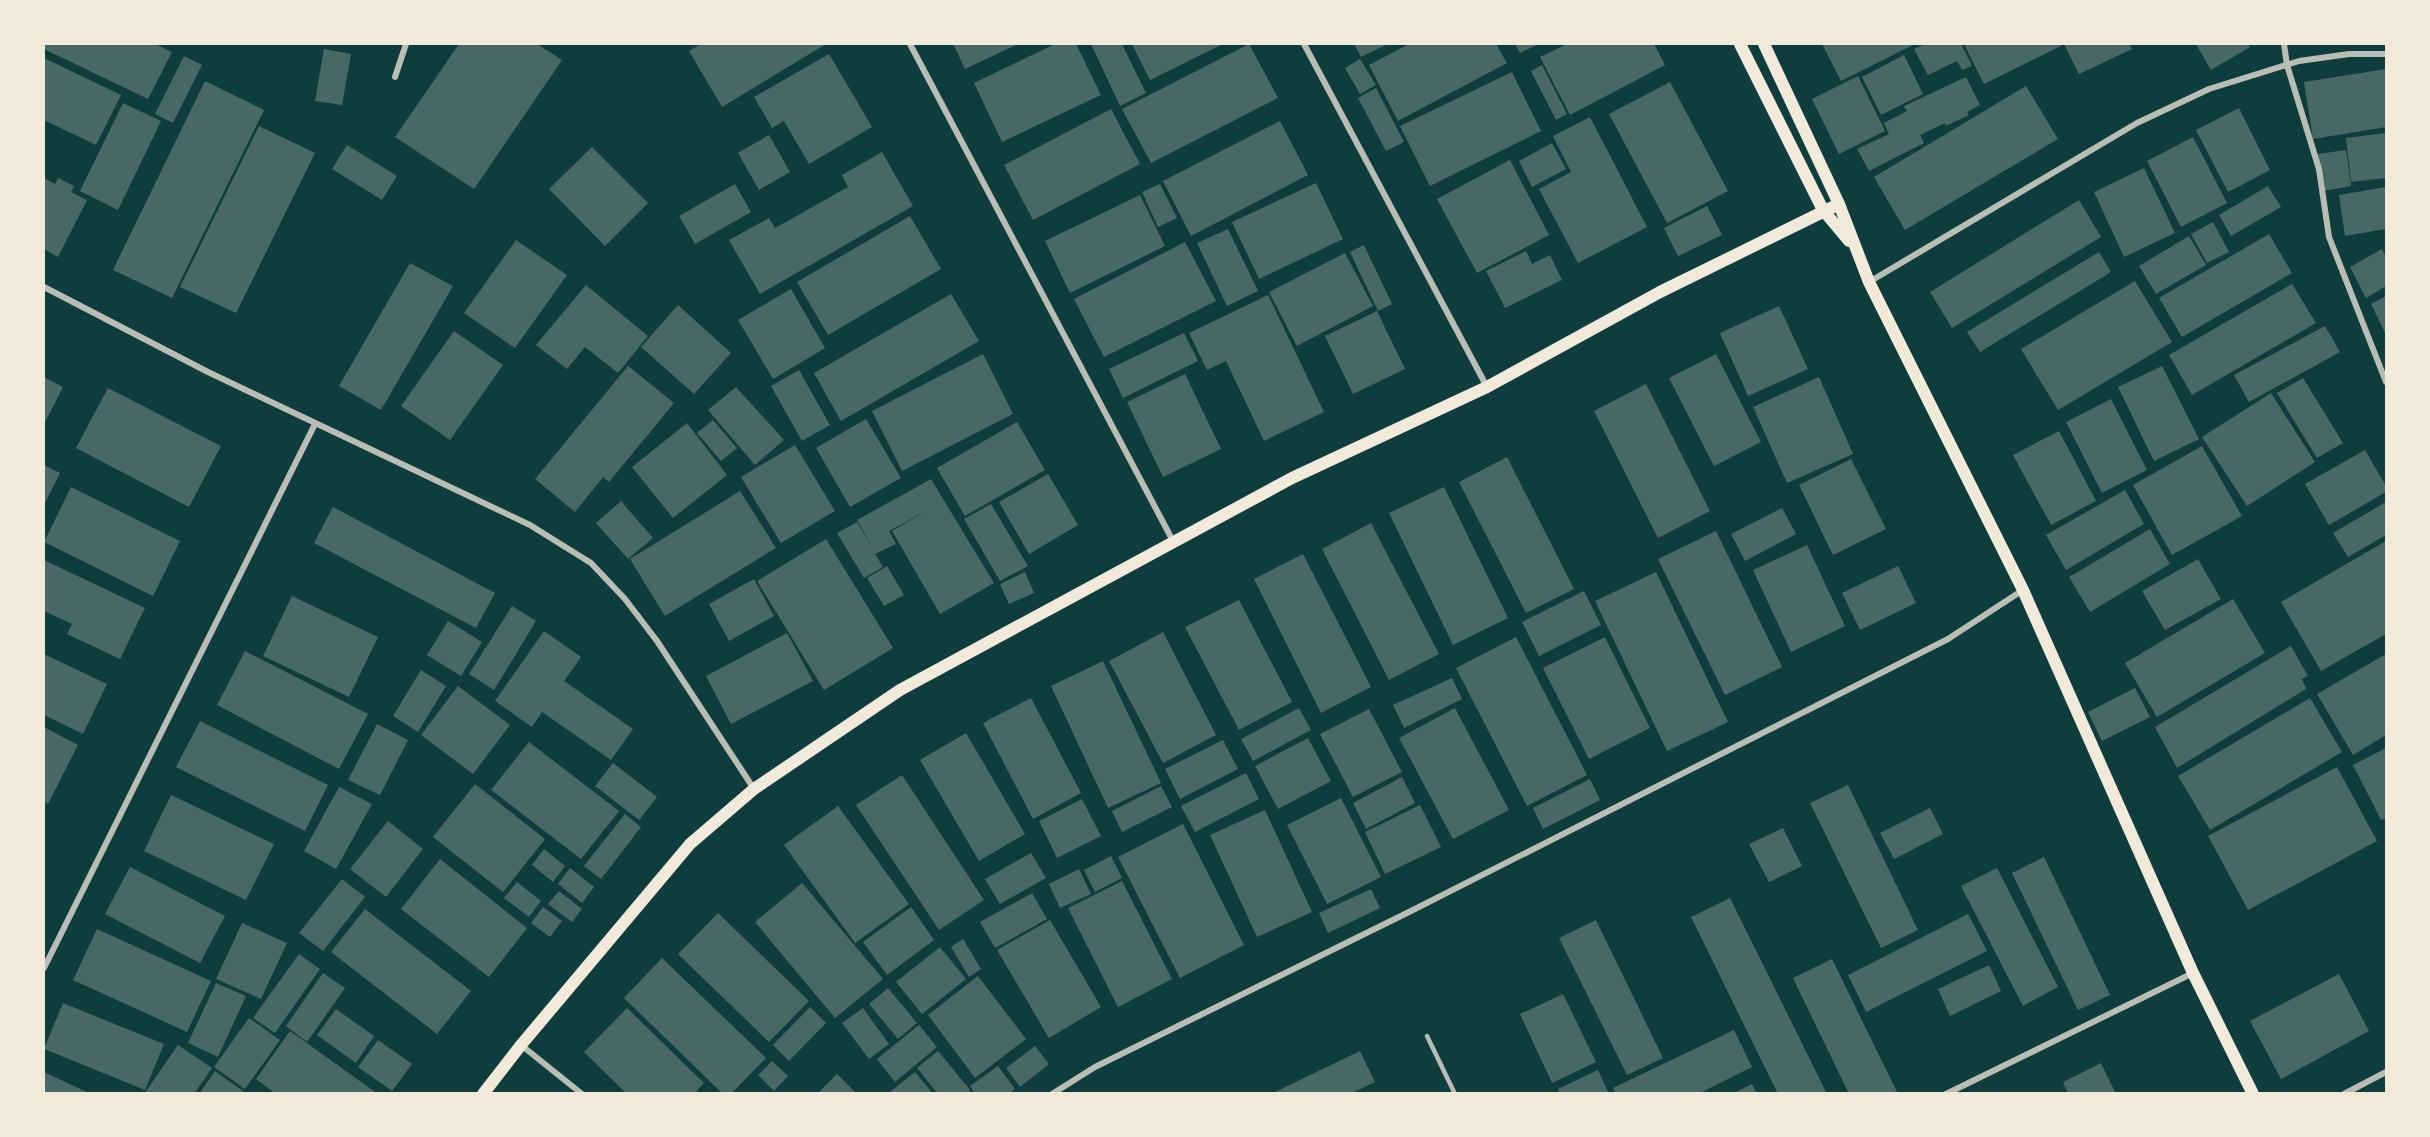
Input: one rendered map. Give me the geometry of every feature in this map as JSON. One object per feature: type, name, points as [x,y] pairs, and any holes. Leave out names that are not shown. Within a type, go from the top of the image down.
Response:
[{"type":"main road","points":[[1740,44],[1823,210],[1856,249]]},
{"type":"main road","points":[[1764,44],[1839,204],[1869,282],[2023,590],[2193,973],[2253,1094]]},
{"type":"main road","points":[[483,1094],[521,1045],[690,844],[754,789],[900,690],[1292,478],[1487,387],[1660,292],[1839,204]]},
{"type":"street","points":[[395,77],[406,44]]},
{"type":"street","points":[[910,44],[1173,541]]},
{"type":"street","points":[[1304,44],[1487,387]]},
{"type":"street","points":[[2284,44],[2287,65],[2319,169],[2329,237],[2386,382]]},
{"type":"street","points":[[1869,282],[2137,123],[2209,89],[2299,61],[2349,54],[2386,54]]},
{"type":"street","points":[[44,288],[315,423],[530,525],[591,563],[625,599],[657,641],[754,789]]},
{"type":"street","points":[[44,968],[315,423]]},
{"type":"street","points":[[1052,1094],[1095,1067],[1422,906],[1948,639],[2023,590]]},
{"type":"street","points":[[1946,1094],[2193,973]]},
{"type":"street","points":[[521,1045],[582,1094]]},
{"type":"street","points":[[2344,1094],[2386,1072]]},
{"type":"lane","points":[[1427,1036],[1455,1094]]},
{"type":"building","points":[[44,44],[155,44],[172,52],[148,99],[44,49]]},
{"type":"building","points":[[459,44],[537,44],[562,60],[474,189],[395,137]]},
{"type":"building","points":[[701,44],[826,44],[722,107],[689,51]]},
{"type":"building","points":[[953,44],[1018,44],[965,69]]},
{"type":"building","points":[[1055,44],[1076,44],[1101,95],[1002,142],[974,83]]},
{"type":"building","points":[[1091,44],[1122,44],[1146,93],[1120,106]]},
{"type":"building","points":[[1132,44],[1223,44],[1150,80]]},
{"type":"building","points":[[1249,44],[1278,98],[1151,163],[1122,109]]},
{"type":"building","points":[[1354,44],[1388,44],[1361,57]]},
{"type":"building","points":[[1409,44],[1496,44],[1507,63],[1398,121],[1369,65]]},
{"type":"building","points":[[1515,44],[1539,44],[1520,53]]},
{"type":"building","points":[[1567,44],[1654,44],[1665,65],[1570,115],[1540,57]]},
{"type":"building","points":[[1822,44],[1915,44],[1841,81]]},
{"type":"building","points":[[1925,44],[1961,44],[1972,66],[1962,70],[1957,61],[1928,75],[1914,49]]},
{"type":"building","points":[[1964,44],[2060,44],[2061,46],[1984,84]]},
{"type":"building","points":[[2064,44],[2129,44],[2132,49],[2079,74]]},
{"type":"building","points":[[2196,44],[2248,44],[2250,47],[2211,70]]},
{"type":"building","points":[[324,49],[351,54],[342,105],[315,101]]},
{"type":"building","points":[[829,54],[872,127],[809,164],[784,121],[772,128],[754,97]]},
{"type":"building","points":[[1904,55],[1923,94],[1881,115],[1862,77]]},
{"type":"building","points":[[184,56],[202,65],[173,123],[155,114]]},
{"type":"building","points":[[44,58],[121,95],[96,145],[44,120]]},
{"type":"building","points":[[1360,59],[1376,85],[1360,94],[1345,68]]},
{"type":"building","points":[[1542,65],[1567,114],[1556,120],[1531,71]]},
{"type":"building","points":[[2386,69],[2386,127],[2313,139],[2304,82]]},
{"type":"building","points":[[1512,72],[1541,131],[1430,186],[1400,126]]},
{"type":"building","points":[[1858,76],[1885,131],[1839,154],[1812,99]]},
{"type":"building","points":[[1966,77],[1980,105],[1967,112],[1969,115],[1920,135],[1924,143],[1869,171],[1857,149],[1889,134],[1884,123],[1907,111],[1904,106]]},
{"type":"building","points":[[205,81],[264,110],[172,298],[113,270]]},
{"type":"building","points":[[1670,82],[1728,191],[1667,223],[1609,114]]},
{"type":"building","points":[[2026,86],[2058,139],[1905,230],[1874,177]]},
{"type":"building","points":[[1376,88],[1404,142],[1386,151],[1358,98]]},
{"type":"building","points":[[123,103],[161,121],[118,210],[80,191]]},
{"type":"building","points":[[2239,108],[2270,170],[2228,192],[2196,130]]},
{"type":"building","points":[[1111,109],[1140,164],[1033,220],[1004,165]]},
{"type":"building","points":[[1590,117],[1647,227],[1578,263],[1539,189],[1571,172],[1553,136]]},
{"type":"building","points":[[1280,121],[1308,175],[1191,236],[1163,181]]},
{"type":"building","points":[[259,126],[315,153],[236,313],[180,287]]},
{"type":"building","points":[[2386,133],[2386,178],[2351,182],[2346,138]]},
{"type":"building","points":[[769,135],[790,172],[759,190],[738,153]]},
{"type":"building","points":[[2193,137],[2227,203],[2181,227],[2147,161]]},
{"type":"building","points":[[1552,143],[1566,169],[1532,187],[1519,161]]},
{"type":"building","points":[[347,145],[397,176],[382,200],[332,169]]},
{"type":"building","points":[[592,147],[648,203],[605,246],[549,189]]},
{"type":"building","points":[[2346,150],[2351,186],[2324,191],[2318,154]]},
{"type":"building","points":[[882,152],[913,206],[760,294],[729,240],[769,218],[775,228],[848,187],[842,175]]},
{"type":"building","points":[[1510,160],[1549,235],[1477,273],[1437,199]]},
{"type":"building","points":[[2144,168],[2175,233],[2124,257],[2094,192]]},
{"type":"building","points":[[44,178],[55,184],[58,178],[74,186],[71,192],[87,200],[58,257],[44,249]]},
{"type":"building","points":[[1316,183],[1343,239],[1259,279],[1232,222]]},
{"type":"building","points":[[735,184],[751,212],[695,244],[679,216]]},
{"type":"building","points":[[1160,184],[1177,218],[1158,227],[1142,192]]},
{"type":"building","points":[[2268,186],[2281,207],[2231,236],[2219,215]]},
{"type":"building","points":[[2386,187],[2386,229],[2345,236],[2339,195]]},
{"type":"building","points":[[1140,195],[1165,246],[1070,293],[1045,241]]},
{"type":"building","points":[[2079,200],[2101,237],[1952,328],[1930,292]]},
{"type":"building","points":[[1707,206],[1722,235],[1678,256],[1664,228]]},
{"type":"building","points":[[910,216],[941,269],[828,335],[797,282]]},
{"type":"building","points":[[2213,222],[2229,252],[2207,263],[2191,234]]},
{"type":"building","points":[[1228,229],[1258,291],[1227,306],[1197,243]]},
{"type":"building","points":[[2269,234],[2292,273],[2182,337],[2159,298]]},
{"type":"building","points":[[2189,236],[2206,265],[2156,294],[2139,266]]},
{"type":"building","points":[[516,240],[567,275],[515,348],[464,313]]},
{"type":"building","points":[[1185,242],[1216,301],[1104,357],[1074,299]]},
{"type":"building","points":[[1364,245],[1392,304],[1378,311],[1350,252]]},
{"type":"building","points":[[2382,249],[2386,257],[2386,286],[2366,298],[2350,267]]},
{"type":"building","points":[[1526,251],[1532,264],[1550,255],[1562,280],[1505,308],[1486,271]]},
{"type":"building","points":[[2099,252],[2111,272],[1980,352],[1967,332]]},
{"type":"building","points":[[1345,253],[1373,306],[1297,346],[1269,292]]},
{"type":"building","points":[[410,263],[453,286],[381,410],[339,386]]},
{"type":"building","points":[[2135,281],[2172,342],[2058,410],[2021,349]]},
{"type":"building","points":[[2292,284],[2316,323],[2192,395],[2169,355]]},
{"type":"building","points":[[586,285],[648,336],[618,373],[585,347],[567,369],[536,345]]},
{"type":"building","points":[[791,289],[825,348],[773,379],[738,320]]},
{"type":"building","points":[[951,294],[979,341],[841,421],[814,373]]},
{"type":"building","points":[[1268,295],[1324,412],[1264,441],[1226,361],[1207,370],[1189,333]]},
{"type":"building","points":[[2386,296],[2386,335],[2371,304]]},
{"type":"building","points":[[678,305],[731,353],[694,394],[641,347]]},
{"type":"building","points":[[1779,306],[1808,369],[1748,396],[1720,333]]},
{"type":"building","points":[[1377,311],[1405,369],[1353,394],[1325,336]]},
{"type":"building","points":[[2325,326],[2340,352],[2249,402],[2234,375]]},
{"type":"building","points":[[454,331],[503,365],[450,440],[401,406]]},
{"type":"building","points":[[1184,333],[1198,361],[1123,398],[1109,369]]},
{"type":"building","points":[[983,354],[1013,414],[902,471],[872,411]]},
{"type":"building","points":[[1716,354],[1761,442],[1714,466],[1669,378]]},
{"type":"building","points":[[628,366],[674,403],[609,482],[603,477],[575,512],[535,479]]},
{"type":"building","points":[[2162,366],[2199,439],[2154,461],[2118,387]]},
{"type":"building","points":[[799,370],[830,425],[802,441],[771,386]]},
{"type":"building","points":[[1185,374],[1221,449],[1163,477],[1127,402]]},
{"type":"building","points":[[44,377],[63,387],[44,424]]},
{"type":"building","points":[[1819,377],[1853,454],[1787,483],[1753,407]]},
{"type":"building","points":[[2303,378],[2343,443],[2317,458],[2277,393]]},
{"type":"building","points":[[1646,384],[1710,511],[1658,538],[1594,411]]},
{"type":"building","points":[[736,387],[784,440],[755,465],[708,410]]},
{"type":"building","points":[[108,388],[221,446],[189,507],[76,448]]},
{"type":"building","points":[[2271,393],[2315,462],[2247,506],[2202,437]]},
{"type":"building","points":[[2111,399],[2147,470],[2102,493],[2066,422]]},
{"type":"building","points":[[866,419],[901,478],[850,507],[816,448]]},
{"type":"building","points":[[713,420],[737,448],[721,461],[697,433]]},
{"type":"building","points":[[1017,422],[1045,470],[965,516],[937,468]]},
{"type":"building","points":[[687,423],[727,475],[673,518],[632,467]]},
{"type":"building","points":[[2059,431],[2096,501],[2051,525],[2013,455]]},
{"type":"building","points":[[795,445],[835,511],[781,543],[741,477]]},
{"type":"building","points":[[2202,446],[2242,516],[2172,555],[2133,485]]},
{"type":"building","points":[[2365,450],[2386,486],[2386,492],[2329,525],[2305,484]]},
{"type":"building","points":[[1507,457],[1574,589],[1526,613],[1459,482]]},
{"type":"building","points":[[1851,459],[1886,529],[1833,555],[1799,485]]},
{"type":"building","points":[[44,465],[60,473],[44,505]]},
{"type":"building","points":[[1048,474],[1078,525],[1029,554],[999,502]]},
{"type":"building","points":[[931,479],[994,583],[940,614],[892,531],[926,511],[889,531],[896,544],[875,554],[883,567],[864,578],[837,533],[857,522],[874,550],[857,520]]},
{"type":"building","points":[[71,487],[180,541],[153,596],[44,542]]},
{"type":"building","points":[[1444,487],[1508,618],[1453,645],[1389,513]]},
{"type":"building","points":[[2125,490],[2144,524],[2066,570],[2046,535]]},
{"type":"building","points":[[740,491],[776,548],[665,616],[630,559]]},
{"type":"building","points":[[621,501],[653,538],[628,559],[596,523]]},
{"type":"building","points":[[2386,502],[2386,535],[2348,557],[2333,533]]},
{"type":"building","points":[[991,504],[1028,566],[1000,581],[964,519]]},
{"type":"building","points":[[333,507],[495,593],[476,628],[314,543]]},
{"type":"building","points":[[1782,508],[1796,534],[1745,561],[1731,534]]},
{"type":"building","points":[[1371,523],[1439,654],[1389,680],[1322,549]]},
{"type":"building","points":[[2150,529],[2170,564],[2090,612],[2069,577]]},
{"type":"building","points":[[1716,531],[1782,667],[1725,695],[1658,559]]},
{"type":"building","points":[[826,539],[893,648],[824,690],[757,581]]},
{"type":"building","points":[[2386,541],[2386,634],[2321,671],[2281,602]]},
{"type":"building","points":[[1807,545],[1845,626],[1791,652],[1753,570]]},
{"type":"building","points":[[1303,554],[1371,687],[1321,713],[1254,579]]},
{"type":"building","points":[[2198,559],[2221,599],[2165,630],[2142,591]]},
{"type":"building","points":[[44,560],[145,608],[120,659],[67,634],[72,624],[44,611]]},
{"type":"building","points":[[887,566],[904,595],[884,606],[867,578]]},
{"type":"building","points":[[1898,566],[1916,603],[1860,630],[1842,593]]},
{"type":"building","points":[[1025,572],[1034,593],[1009,604],[1000,584]]},
{"type":"building","points":[[1656,572],[1728,722],[1667,751],[1595,601]]},
{"type":"building","points":[[754,579],[774,616],[729,641],[709,604]]},
{"type":"building","points":[[1584,591],[1601,625],[1539,656],[1522,622]]},
{"type":"building","points":[[292,596],[378,637],[349,697],[263,656]]},
{"type":"building","points":[[2233,599],[2265,653],[2157,717],[2125,663]]},
{"type":"building","points":[[1239,600],[1292,702],[1239,730],[1185,627]]},
{"type":"building","points":[[512,606],[536,621],[494,690],[469,674]]},
{"type":"building","points":[[448,621],[482,642],[461,676],[427,655]]},
{"type":"building","points":[[544,631],[581,657],[564,681],[633,729],[611,760],[542,712],[532,727],[495,701]]},
{"type":"building","points":[[1163,632],[1216,735],[1163,763],[1109,661]]},
{"type":"building","points":[[787,633],[813,681],[731,724],[706,676]]},
{"type":"building","points":[[1516,637],[1587,775],[1527,806],[1456,668]]},
{"type":"building","points":[[1605,637],[1650,728],[1589,759],[1543,668]]},
{"type":"building","points":[[2291,646],[2308,676],[2302,679],[2306,689],[2177,768],[2155,727]]},
{"type":"building","points":[[245,651],[368,714],[339,769],[217,705]]},
{"type":"building","points":[[44,654],[107,684],[83,734],[44,715]]},
{"type":"building","points":[[2386,654],[2386,735],[2353,755],[2317,694]]},
{"type":"building","points":[[1103,661],[1161,783],[1108,808],[1051,686]]},
{"type":"building","points":[[421,670],[446,686],[418,732],[393,716]]},
{"type":"building","points":[[1452,678],[1462,699],[1404,728],[1393,705]]},
{"type":"building","points":[[458,686],[510,725],[473,774],[421,735]]},
{"type":"building","points":[[2135,688],[2150,717],[2102,741],[2088,712]]},
{"type":"building","points":[[1031,698],[1081,793],[1033,819],[983,723]]},
{"type":"building","points":[[2310,698],[2342,752],[2210,830],[2178,776]]},
{"type":"building","points":[[1299,708],[1311,730],[1253,761],[1241,739]]},
{"type":"building","points":[[1455,708],[1509,810],[1453,839],[1399,738]]},
{"type":"building","points":[[1369,709],[1402,772],[1353,797],[1320,734]]},
{"type":"building","points":[[200,721],[328,785],[305,831],[176,767]]},
{"type":"building","points":[[377,724],[408,740],[380,795],[348,780]]},
{"type":"building","points":[[44,727],[78,745],[48,804],[44,801]]},
{"type":"building","points":[[966,733],[1025,834],[979,861],[920,760]]},
{"type":"building","points":[[1308,738],[1331,781],[1278,809],[1255,766]]},
{"type":"building","points":[[1223,740],[1238,769],[1180,799],[1165,769]]},
{"type":"building","points":[[529,742],[619,811],[581,859],[491,790]]},
{"type":"building","points":[[2386,748],[2386,818],[2381,820],[2353,765]]},
{"type":"building","points":[[613,763],[657,797],[639,820],[595,786]]},
{"type":"building","points":[[2337,767],[2377,841],[2248,910],[2208,836]]},
{"type":"building","points":[[1246,773],[1259,799],[1195,832],[1181,806]]},
{"type":"building","points":[[902,775],[984,900],[939,930],[856,805]]},
{"type":"building","points":[[1402,777],[1415,803],[1366,829],[1353,803]]},
{"type":"building","points":[[1590,779],[1600,800],[1543,829],[1533,808]]},
{"type":"building","points":[[475,784],[545,839],[503,892],[433,837]]},
{"type":"building","points":[[1848,785],[1918,930],[1881,948],[1810,803]]},
{"type":"building","points":[[1161,786],[1172,807],[1122,832],[1112,811]]},
{"type":"building","points":[[339,787],[372,804],[336,869],[304,851]]},
{"type":"building","points":[[171,795],[274,844],[246,900],[144,851]]},
{"type":"building","points":[[1341,798],[1381,877],[1327,904],[1287,825]]},
{"type":"building","points":[[1082,799],[1101,836],[1057,858],[1039,821]]},
{"type":"building","points":[[1420,805],[1441,847],[1385,874],[1365,832]]},
{"type":"building","points":[[838,806],[909,904],[855,943],[784,845]]},
{"type":"building","points":[[1930,808],[1943,834],[1894,859],[1880,833]]},
{"type":"building","points":[[1265,810],[1312,912],[1257,937],[1210,835]]},
{"type":"building","points":[[625,814],[641,827],[601,879],[584,866]]},
{"type":"building","points":[[388,821],[423,849],[386,897],[350,869]]},
{"type":"building","points":[[1183,824],[1244,945],[1180,978],[1118,857]]},
{"type":"building","points":[[1783,828],[1802,866],[1769,882],[1749,844]]},
{"type":"building","points":[[544,849],[565,866],[553,882],[532,865]]},
{"type":"building","points":[[1031,853],[1046,878],[1000,904],[985,879]]},
{"type":"building","points":[[1111,856],[1122,878],[1095,892],[1084,870]]},
{"type":"building","points":[[2044,857],[2110,995],[2078,1010],[2012,873]]},
{"type":"building","points":[[440,859],[527,928],[489,977],[401,909]]},
{"type":"building","points":[[130,867],[225,916],[200,963],[105,914]]},
{"type":"building","points":[[570,868],[594,887],[582,903],[558,884]]},
{"type":"building","points":[[1997,868],[2058,987],[2023,1006],[1961,886]]},
{"type":"building","points":[[1079,869],[1091,894],[1060,908],[1049,884]]},
{"type":"building","points":[[342,879],[365,897],[323,951],[299,933]]},
{"type":"building","points":[[1122,881],[1172,979],[1118,1007],[1068,908]]},
{"type":"building","points":[[517,882],[541,901],[529,917],[504,898]]},
{"type":"building","points":[[802,883],[883,979],[835,1018],[755,922]]},
{"type":"building","points":[[1371,889],[1380,908],[1328,933],[1319,913]]},
{"type":"building","points":[[559,891],[582,909],[572,922],[548,904]]},
{"type":"building","points":[[1032,893],[1047,919],[995,948],[980,922]]},
{"type":"building","points":[[1730,898],[1827,1094],[1778,1094],[1691,917]]},
{"type":"building","points":[[543,907],[562,921],[550,937],[531,923]]},
{"type":"building","points":[[911,907],[934,940],[887,975],[863,942]]},
{"type":"building","points":[[365,909],[471,991],[437,1034],[331,952]]},
{"type":"building","points":[[718,913],[809,1001],[769,1042],[678,954]]},
{"type":"building","points":[[1968,914],[1987,951],[1866,1012],[1848,975]]},
{"type":"building","points":[[1050,920],[1101,1007],[1049,1038],[997,950]]},
{"type":"building","points":[[1596,920],[1663,1058],[1627,1075],[1559,938]]},
{"type":"building","points":[[242,923],[287,943],[261,999],[216,979]]},
{"type":"building","points":[[97,929],[211,981],[187,1032],[73,980]]},
{"type":"building","points":[[963,939],[981,969],[969,977],[951,947]]},
{"type":"building","points":[[940,947],[966,979],[922,1014],[896,982]]},
{"type":"building","points":[[299,954],[320,969],[275,1033],[253,1018]]},
{"type":"building","points":[[662,958],[766,1058],[731,1094],[723,1094],[624,998]]},
{"type":"building","points":[[1832,959],[1898,1094],[1849,1094],[1793,978]]},
{"type":"building","points":[[1989,965],[2001,991],[1950,1016],[1938,989]]},
{"type":"building","points":[[323,973],[345,988],[307,1042],[286,1026]]},
{"type":"building","points":[[2339,974],[2369,1031],[2281,1079],[2250,1021]]},
{"type":"building","points":[[978,976],[1026,1039],[975,1078],[928,1015]]},
{"type":"building","points":[[216,983],[246,996],[218,1057],[188,1043]]},
{"type":"building","points":[[888,988],[917,1023],[898,1039],[869,1004]]},
{"type":"building","points":[[1563,994],[1596,1062],[1552,1083],[1520,1014]]},
{"type":"building","points":[[63,1003],[164,1044],[145,1090],[44,1049]]},
{"type":"building","points":[[810,1007],[826,1023],[789,1061],[773,1045]]},
{"type":"building","points":[[627,1008],[704,1083],[694,1094],[627,1094],[584,1052]]},
{"type":"building","points":[[863,1008],[889,1044],[869,1059],[842,1023]]},
{"type":"building","points":[[336,1009],[374,1036],[356,1063],[317,1035]]},
{"type":"building","points":[[249,1018],[280,1040],[245,1089],[214,1067]]},
{"type":"building","points":[[919,1025],[937,1047],[895,1082],[877,1059]]},
{"type":"building","points":[[1734,1030],[1752,1067],[1698,1094],[1616,1094],[1613,1088]]},
{"type":"building","points":[[290,1031],[378,1094],[276,1094],[256,1079]]},
{"type":"building","points":[[378,1040],[412,1064],[392,1091],[358,1067]]},
{"type":"building","points":[[178,1045],[212,1068],[194,1094],[144,1094]]},
{"type":"building","points":[[1035,1046],[1049,1064],[1020,1087],[1006,1068]]},
{"type":"building","points":[[938,1051],[971,1091],[968,1094],[938,1094],[917,1068]]},
{"type":"building","points":[[1360,1051],[1375,1082],[1350,1094],[1271,1094]]},
{"type":"building","points":[[772,1061],[788,1076],[774,1091],[758,1075]]},
{"type":"building","points":[[2101,1063],[2116,1094],[2068,1094],[2063,1082]]},
{"type":"building","points":[[998,1066],[1015,1089],[1009,1094],[975,1094],[970,1086]]},
{"type":"building","points":[[1598,1070],[1609,1094],[1560,1094],[1558,1089]]},
{"type":"building","points":[[215,1071],[247,1094],[199,1094]]},
{"type":"building","points":[[44,1072],[91,1094],[44,1094]]},
{"type":"building","points":[[915,1072],[933,1094],[893,1094],[891,1091]]},
{"type":"building","points":[[837,1074],[857,1094],[817,1094]]},
{"type":"building","points":[[1752,1084],[1757,1094],[1732,1094]]}]
